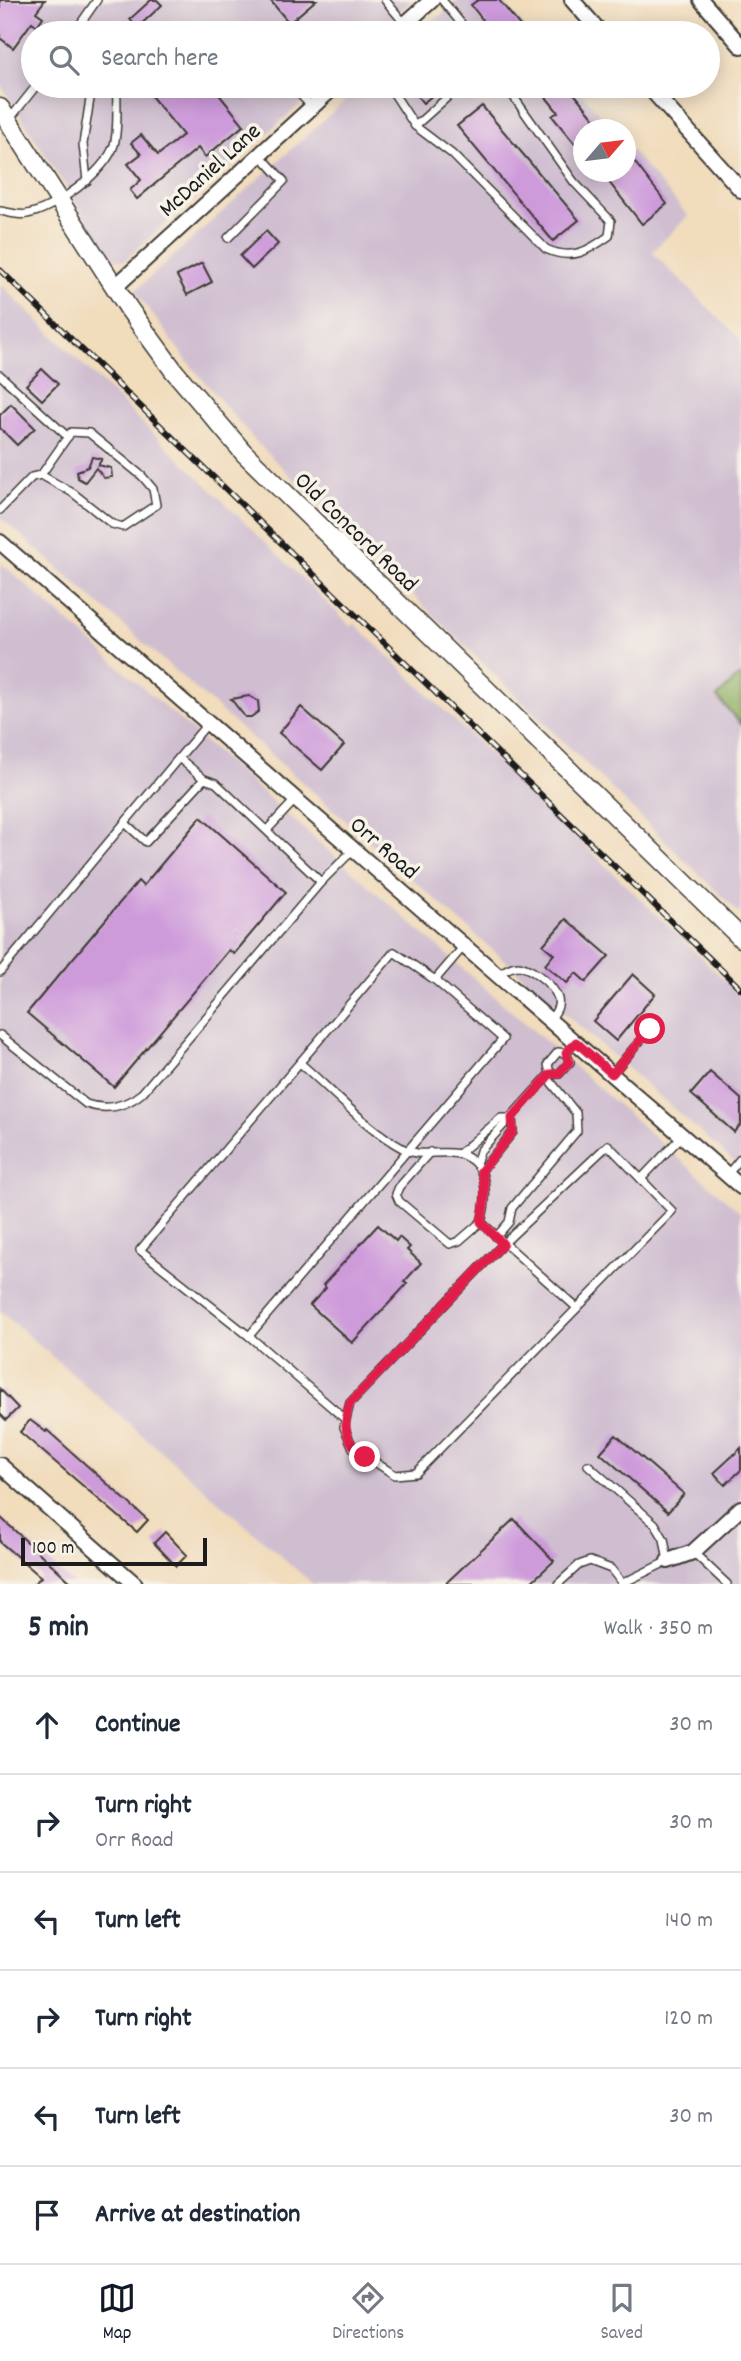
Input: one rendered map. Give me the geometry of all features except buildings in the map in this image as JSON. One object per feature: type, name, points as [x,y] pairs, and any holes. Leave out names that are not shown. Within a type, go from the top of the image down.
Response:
[{"type":"street","points":[[409,21],[432,0]]},
{"type":"street","points":[[572,0],[590,21]]},
{"type":"street","points":[[701,0],[719,21]]},
{"type":"street","points":[[720,22],[741,46]]},
{"type":"street","name":"McDaniel Lane","points":[[115,287],[322,98]]},
{"type":"street","points":[[659,98],[741,190]]},
{"type":"street","name":"Old Concord Road","points":[[4,114],[115,287],[174,371],[244,453],[741,938]]},
{"type":"street","name":"Orr Road","points":[[0,542],[550,1020],[571,1048],[612,1074],[741,1187]]},
{"type":"street","points":[[0,1465],[135,1584]]},
{"type":"street","points":[[668,1561],[693,1552],[741,1508]]},
{"type":"lane","points":[[82,21],[97,0]]},
{"type":"lane","points":[[385,0],[396,21]]},
{"type":"lane","points":[[442,0],[459,21]]},
{"type":"lane","points":[[4,114],[22,98]]},
{"type":"lane","points":[[87,181],[83,144],[90,98]]},
{"type":"lane","points":[[0,211],[27,215],[59,200],[87,181],[108,157],[114,144],[116,98]]},
{"type":"lane","points":[[303,98],[312,107]]},
{"type":"lane","points":[[397,98],[415,126],[452,154],[546,249],[557,254],[583,254],[609,236],[611,222],[574,182],[514,98]]},
{"type":"lane","points":[[415,126],[446,98]]},
{"type":"lane","points":[[228,238],[284,181],[259,154]]},
{"type":"lane","points":[[0,375],[68,437]]},
{"type":"lane","points":[[0,510],[32,477],[41,475],[74,493],[112,524],[123,527],[156,505],[153,489],[89,433],[71,432],[41,475]]},
{"type":"lane","points":[[0,972],[209,722]]},
{"type":"lane","points":[[179,758],[204,779],[216,783],[321,882]]},
{"type":"lane","points":[[125,823],[146,842],[204,779]]},
{"type":"lane","points":[[267,830],[296,799]]},
{"type":"lane","points":[[0,1035],[86,1104],[99,1108],[130,1103],[142,1093],[321,882],[353,849]]},
{"type":"lane","points":[[435,980],[464,946]]},
{"type":"lane","points":[[249,1336],[503,1039],[435,980],[394,952],[140,1250],[249,1336],[345,1419]]},
{"type":"lane","points":[[498,976],[510,967],[530,969],[558,996],[558,1006],[550,1020]]},
{"type":"lane","points":[[612,1074],[650,1029]]},
{"type":"lane","points":[[430,1152],[396,1194],[400,1201],[450,1244],[460,1241],[481,1222],[485,1199],[478,1167],[480,1151],[549,1075],[559,1074],[569,1062],[571,1048],[558,1052],[548,1064],[549,1075],[576,1113],[577,1131],[512,1208],[509,1222],[496,1237]]},
{"type":"lane","points":[[300,1063],[407,1151],[460,1153],[478,1167]]},
{"type":"lane","points":[[460,1153],[501,1118],[512,1118]]},
{"type":"lane","points":[[478,1167],[513,1132],[512,1118]]},
{"type":"lane","points":[[641,1179],[682,1135]]},
{"type":"lane","points":[[608,1145],[641,1179],[672,1211],[416,1474],[396,1475],[353,1448],[344,1427],[350,1403],[503,1244],[608,1145]]},
{"type":"lane","points":[[727,1175],[741,1158]]},
{"type":"lane","points":[[481,1222],[577,1308]]},
{"type":"lane","points":[[558,1584],[579,1564],[590,1561],[611,1569],[621,1583],[668,1561],[664,1539],[655,1524],[588,1465]]},
{"type":"lane","points":[[693,1552],[727,1584]]},
{"type":"shaded area","points":[[0,0],[412,0],[390,21],[21,21],[21,98],[307,98],[124,261],[111,258],[0,84]]},
{"type":"shaded area","points":[[458,0],[501,0],[519,21],[434,21]]},
{"type":"shaded area","points":[[348,98],[586,98],[604,119],[573,119],[573,182],[636,182],[636,156],[688,216],[652,252],[741,340],[741,674],[717,697],[741,724],[741,915],[256,442],[187,361],[135,291]]},
{"type":"shaded area","points":[[0,284],[351,626],[354,623],[741,996],[741,1168],[0,517]]},
{"type":"shaded area","points":[[0,562],[741,1213],[741,1584],[313,1584],[0,1311]]},
{"type":"green space","points":[[741,674],[741,724],[717,697]]},
{"type":"railway","points":[[0,270],[741,989]]},
{"type":"route","points":[[365,1457],[353,1448],[344,1427],[350,1403],[503,1244],[481,1222],[485,1209],[481,1171],[513,1132],[512,1118],[550,1074],[559,1074],[569,1062],[566,1053],[576,1042],[612,1074],[650,1029]]}]
